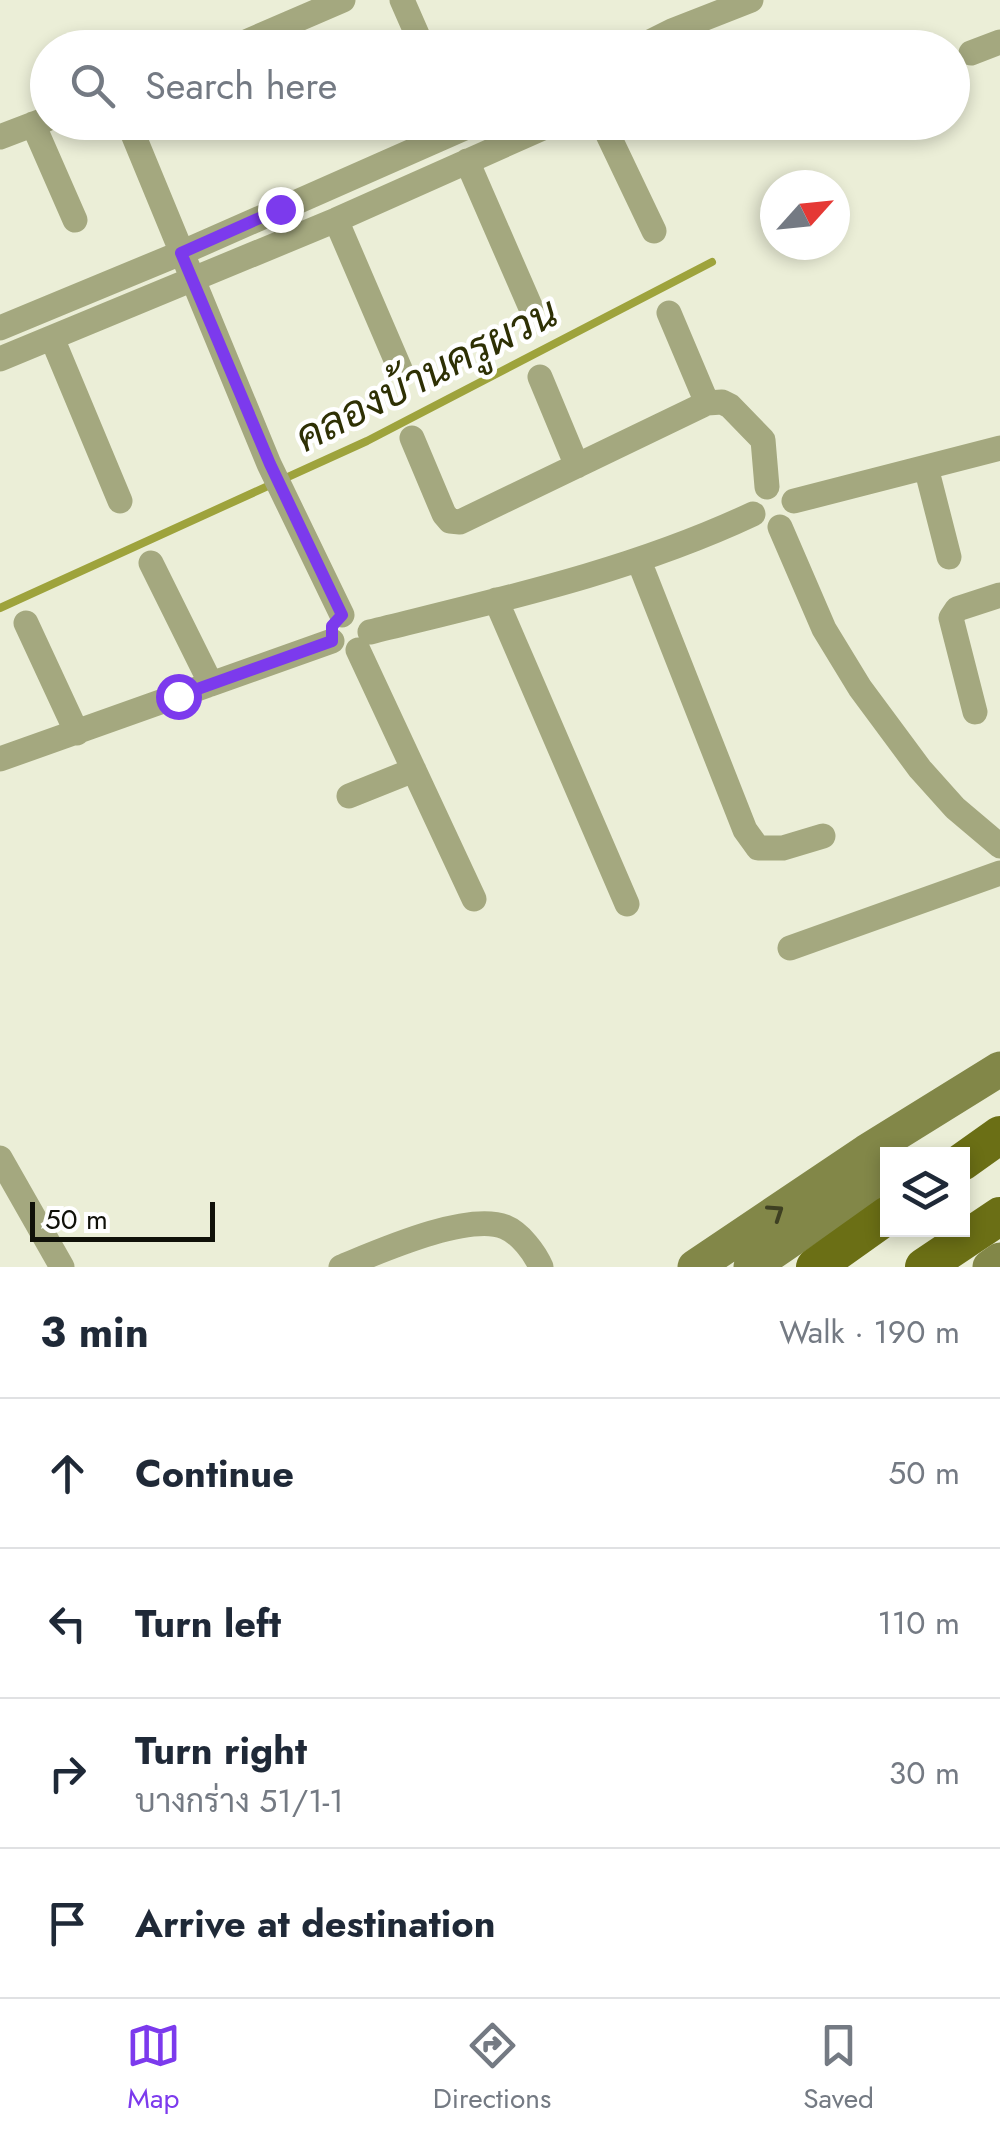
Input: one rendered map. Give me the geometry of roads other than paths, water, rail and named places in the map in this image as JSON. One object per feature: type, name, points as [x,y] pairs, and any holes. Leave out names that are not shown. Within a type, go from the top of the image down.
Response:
[{"type":"main road","points":[[917,1147],[1000,1073]]},
{"type":"main road","points":[[695,1267],[866,1152],[1000,1073]]},
{"type":"main road","points":[[970,1156],[1000,1135]]},
{"type":"main road","points":[[751,1267],[880,1178]]},
{"type":"main road","points":[[924,1267],[1000,1216]]},
{"type":"main road","points":[[814,1267],[880,1221]]},
{"type":"main road","points":[[990,1267],[1000,1260]]},
{"type":"street","points":[[279,30],[342,0]]},
{"type":"street","points":[[402,0],[415,30]]},
{"type":"street","points":[[675,30],[751,0]]},
{"type":"street","points":[[970,53],[1000,42]]},
{"type":"street","points":[[0,136],[30,125]]},
{"type":"street","points":[[47,140],[75,220]]},
{"type":"street","points":[[135,140],[274,474],[342,615]]},
{"type":"street","points":[[0,328],[437,140]]},
{"type":"street","points":[[0,359],[336,220],[515,140]]},
{"type":"street","points":[[611,140],[654,231]]},
{"type":"street","points":[[467,161],[531,308]]},
{"type":"street","points":[[336,220],[400,369]]},
{"type":"street","points":[[669,313],[707,403]]},
{"type":"street","points":[[52,338],[120,500]]},
{"type":"street","points":[[540,377],[577,466]]},
{"type":"street","points":[[412,438],[444,514],[450,521],[460,522],[707,403],[722,402],[763,440],[767,487]]},
{"type":"street","points":[[794,500],[1000,448]]},
{"type":"street","points":[[926,467],[949,557]]},
{"type":"street","points":[[767,487],[783,488],[794,500],[792,516],[780,527],[764,526],[754,514],[755,498],[767,487]]},
{"type":"street","points":[[474,900],[414,770],[364,641],[364,618],[357,614],[342,615],[332,626],[332,641],[343,651],[364,641],[496,600],[638,561],[754,514]]},
{"type":"street","points":[[780,527],[824,629],[860,688],[920,769],[955,808],[993,841]]},
{"type":"street","points":[[638,561],[745,830],[758,848],[784,848],[823,836]]},
{"type":"street","points":[[151,563],[211,684]]},
{"type":"street","points":[[975,712],[951,618],[957,609],[1000,596]]},
{"type":"street","points":[[496,600],[626,904]]},
{"type":"street","points":[[26,623],[77,733]]},
{"type":"street","points":[[0,759],[332,641]]},
{"type":"street","points":[[349,796],[414,770]]},
{"type":"street","points":[[790,948],[1000,874]]},
{"type":"street","points":[[0,1158],[62,1267]]},
{"type":"street","points":[[340,1267],[409,1239],[480,1224],[506,1227],[525,1242],[541,1267]]},
{"type":"waterway","name":"คลองบ้านครูผวน","points":[[0,608],[367,441],[712,262]]}]
